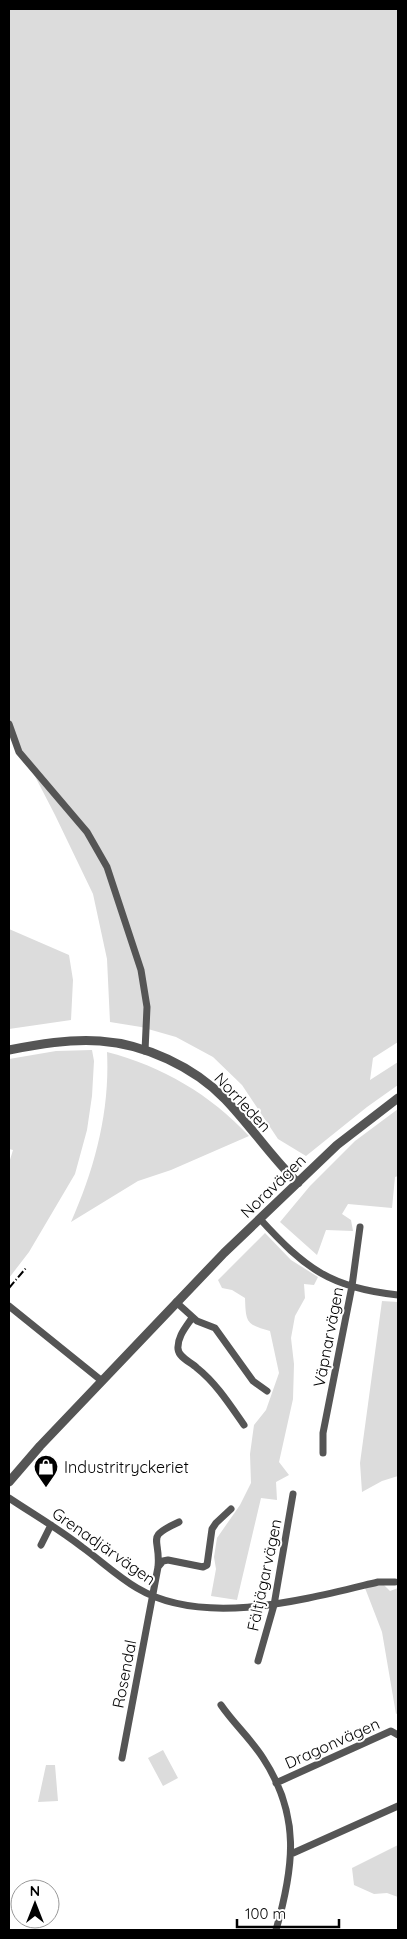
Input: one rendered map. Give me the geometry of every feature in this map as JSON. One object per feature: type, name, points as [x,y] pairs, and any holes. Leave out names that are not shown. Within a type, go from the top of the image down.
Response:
[{"type":"street","points":[[9,724],[20,752],[87,832],[107,867],[141,970],[147,1007],[145,1051]]},
{"type":"street","name":"Norrleden","points":[[9,1050],[62,1042],[92,1041],[114,1043],[145,1051],[179,1065],[214,1088],[239,1114],[279,1164],[298,1183]]},
{"type":"street","name":"Noravägen","points":[[9,1482],[40,1446],[176,1302],[260,1219],[337,1145],[398,1098]]},
{"type":"street","points":[[260,1219],[304,1263],[333,1280],[366,1290],[398,1295]]},
{"type":"street","name":"Väpnarvägen","points":[[323,1453],[322,1433],[352,1286],[360,1226]]},
{"type":"street","points":[[176,1302],[192,1318],[215,1328],[253,1381],[267,1391]]},
{"type":"street","points":[[10,1306],[102,1381]]},
{"type":"street","points":[[192,1318],[179,1342],[178,1350],[180,1356],[207,1377],[244,1425]]},
{"type":"street","name":"Fältjägarvägen","points":[[258,1661],[274,1605],[293,1494]]},
{"type":"street","name":"Grenadjärvägen","points":[[9,1498],[80,1545],[125,1581],[153,1596],[181,1604],[245,1607],[274,1605],[378,1582],[395,1582]]},
{"type":"street","points":[[158,1567],[163,1561],[168,1560],[203,1567],[207,1565],[212,1529],[231,1509]]},
{"type":"street","name":"Rosendal","points":[[122,1758],[158,1567],[159,1559],[156,1543],[158,1534],[161,1530],[179,1522]]},
{"type":"street","points":[[41,1545],[51,1525]]},
{"type":"street","points":[[220,1705],[262,1757],[276,1783],[286,1812],[291,1854],[286,1894],[276,1930]]},
{"type":"street","name":"Dragonvägen","points":[[276,1783],[392,1731],[398,1736]]},
{"type":"street","points":[[291,1854],[398,1806]]},
{"type":"shaded area","points":[[9,9],[398,9],[398,1042],[373,1058],[370,1080],[398,1062],[398,1085],[367,1107],[306,1156],[278,1139],[242,1085],[213,1057],[176,1037],[141,1027],[110,1022],[107,959],[93,894],[9,726]]},
{"type":"shaded area","points":[[9,929],[69,955],[73,980],[71,1020],[9,1029]]},
{"type":"shaded area","points":[[92,1050],[94,1061],[92,1096],[87,1130],[75,1174],[29,1252],[9,1278],[9,1163],[13,1150],[9,1149],[9,1059],[56,1051]]},
{"type":"shaded area","points":[[107,1052],[147,1065],[184,1084],[219,1108],[249,1136],[171,1170],[138,1181],[71,1222],[80,1202],[99,1139],[106,1096]]},
{"type":"shaded area","points":[[398,1109],[398,1176],[395,1177],[392,1208],[348,1204],[342,1214],[351,1220],[353,1231],[326,1230],[317,1255],[280,1222],[310,1186],[355,1141]]},
{"type":"shaded area","points":[[265,1233],[291,1260],[318,1277],[314,1285],[304,1284],[305,1298],[295,1316],[291,1338],[294,1364],[293,1399],[279,1462],[289,1475],[276,1482],[277,1500],[261,1498],[237,1600],[211,1596],[216,1569],[214,1557],[217,1538],[240,1505],[251,1483],[250,1454],[254,1425],[266,1410],[279,1373],[270,1331],[252,1324],[247,1318],[245,1298],[232,1290],[222,1288],[218,1280]]},
{"type":"shaded area","points":[[382,1301],[398,1302],[398,1476],[382,1481],[362,1492],[360,1463]]},
{"type":"shaded area","points":[[383,1584],[390,1591],[398,1588],[398,1713],[396,1714],[382,1632],[365,1588]]},
{"type":"shaded area","points":[[163,1750],[178,1778],[163,1786],[148,1758]]},
{"type":"shaded area","points":[[46,1765],[55,1765],[58,1801],[38,1802]]},
{"type":"shaded area","points":[[398,1845],[398,1897],[387,1893],[374,1894],[354,1885],[352,1868]]},
{"type":"railway","points":[[9,1288],[26,1268]]},
{"type":"place","name":"Industritryckeriet","points":[[46,1488]]}]
